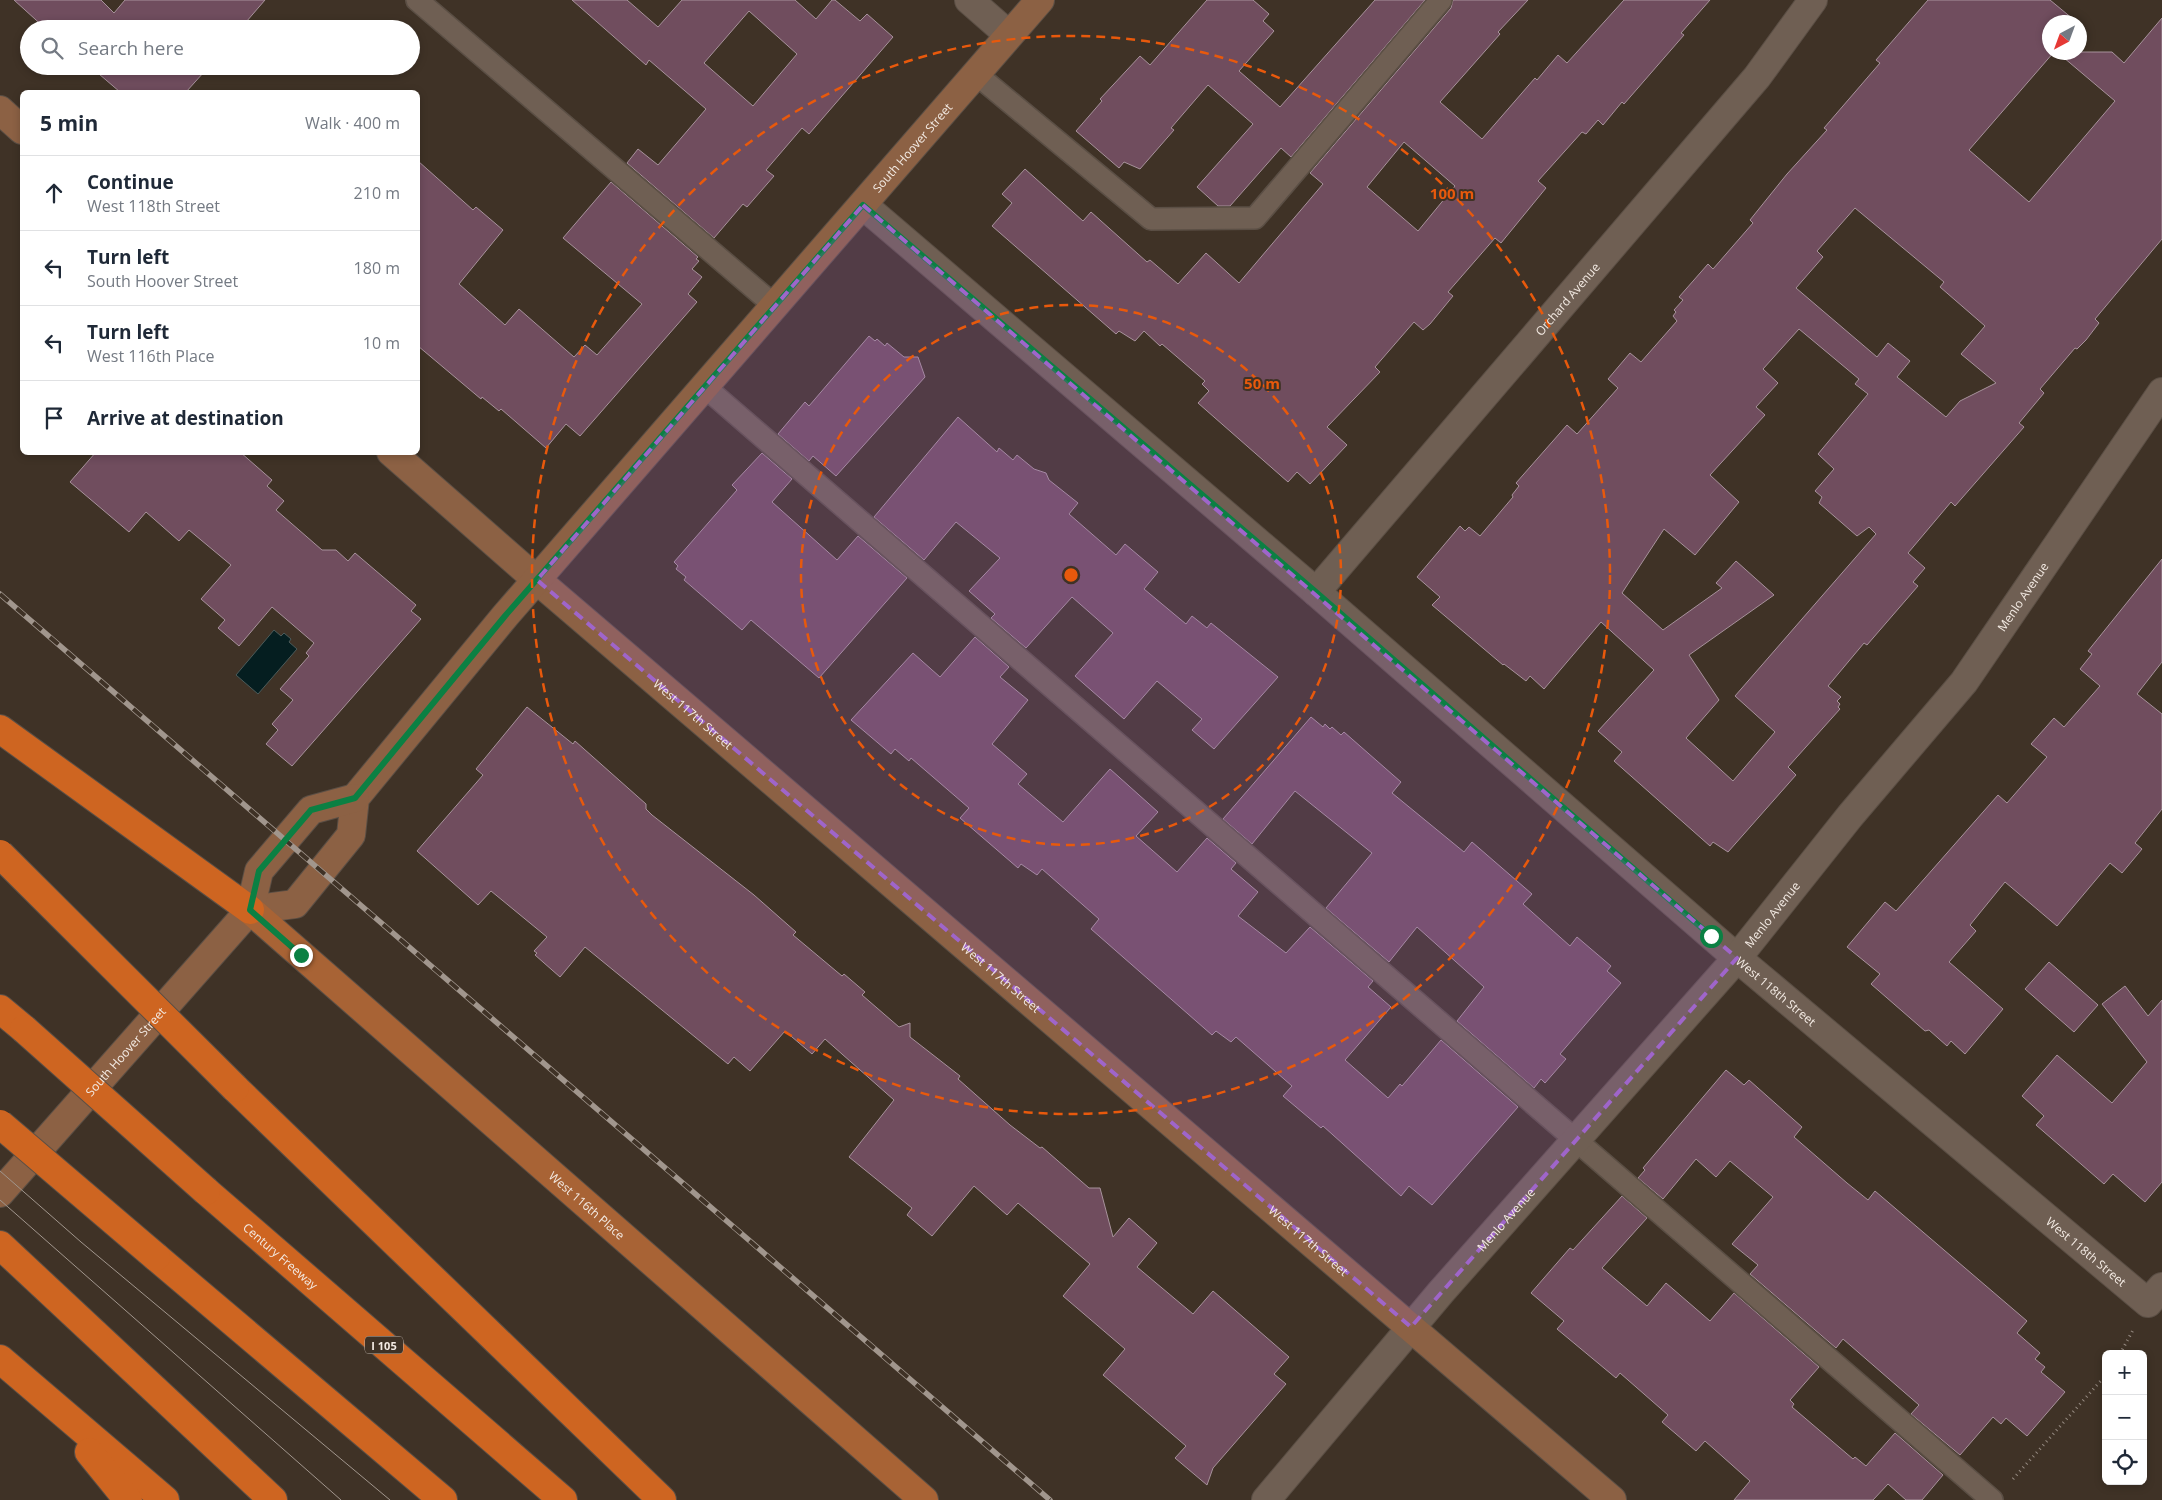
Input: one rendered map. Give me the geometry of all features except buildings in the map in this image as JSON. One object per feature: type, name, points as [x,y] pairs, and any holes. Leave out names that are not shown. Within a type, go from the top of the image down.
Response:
[{"type":"highway","points":[[0,729],[250,910]]},
{"type":"highway","points":[[0,854],[236,1088],[662,1500]]},
{"type":"highway","name":"Century Freeway","points":[[0,1009],[563,1500]]},
{"type":"highway","points":[[0,1124],[443,1500]]},
{"type":"highway","points":[[0,1245],[273,1500]]},
{"type":"highway","points":[[0,1358],[165,1500]]},
{"type":"highway","points":[[42,1395],[128,1500]]},
{"type":"main road","name":"West 116th Place","points":[[250,910],[924,1500]]},
{"type":"street","points":[[969,0],[1009,35]]},
{"type":"street","name":"South Hoover Street","points":[[0,1194],[250,910],[259,871],[311,810],[355,798],[537,580],[1040,0]]},
{"type":"street","name":"Orchard Avenue","points":[[1316,592],[1757,77],[1813,0]]},
{"type":"street","points":[[0,110],[20,128]]},
{"type":"street","name":"West 118th Street","points":[[863,205],[1316,592],[1738,958],[2155,1295]]},
{"type":"street","name":"Menlo Avenue","points":[[1266,1500],[1412,1327],[1738,958],[1850,816],[1964,682],[2162,392]]},
{"type":"street","name":"West 117th Street","points":[[394,455],[537,580],[1612,1500]]},
{"type":"street","points":[[250,910],[295,904],[351,835],[355,798]]},
{"type":"lane","points":[[417,0],[776,306]]},
{"type":"lane","points":[[976,74],[1151,219],[1255,218],[1441,0]]},
{"type":"lane","points":[[705,387],[1992,1500]]},
{"type":"path","points":[[2008,1485],[2102,1379]]},
{"type":"highlighted area","points":[[863,205],[1737,958],[1411,1327],[537,580]]},
{"type":"water","points":[[274,630],[281,636],[284,633],[291,639],[289,642],[297,649],[258,694],[236,675]]},
{"type":"tram line","points":[[0,1171],[81,1242],[390,1500]]},
{"type":"tram line","points":[[0,1200],[341,1500]]},
{"type":"railway","points":[[0,594],[1050,1500]]},
{"type":"route","points":[[301,955],[250,910],[259,871],[311,810],[355,798],[505,616],[863,205],[1316,592],[1711,936]]}]
